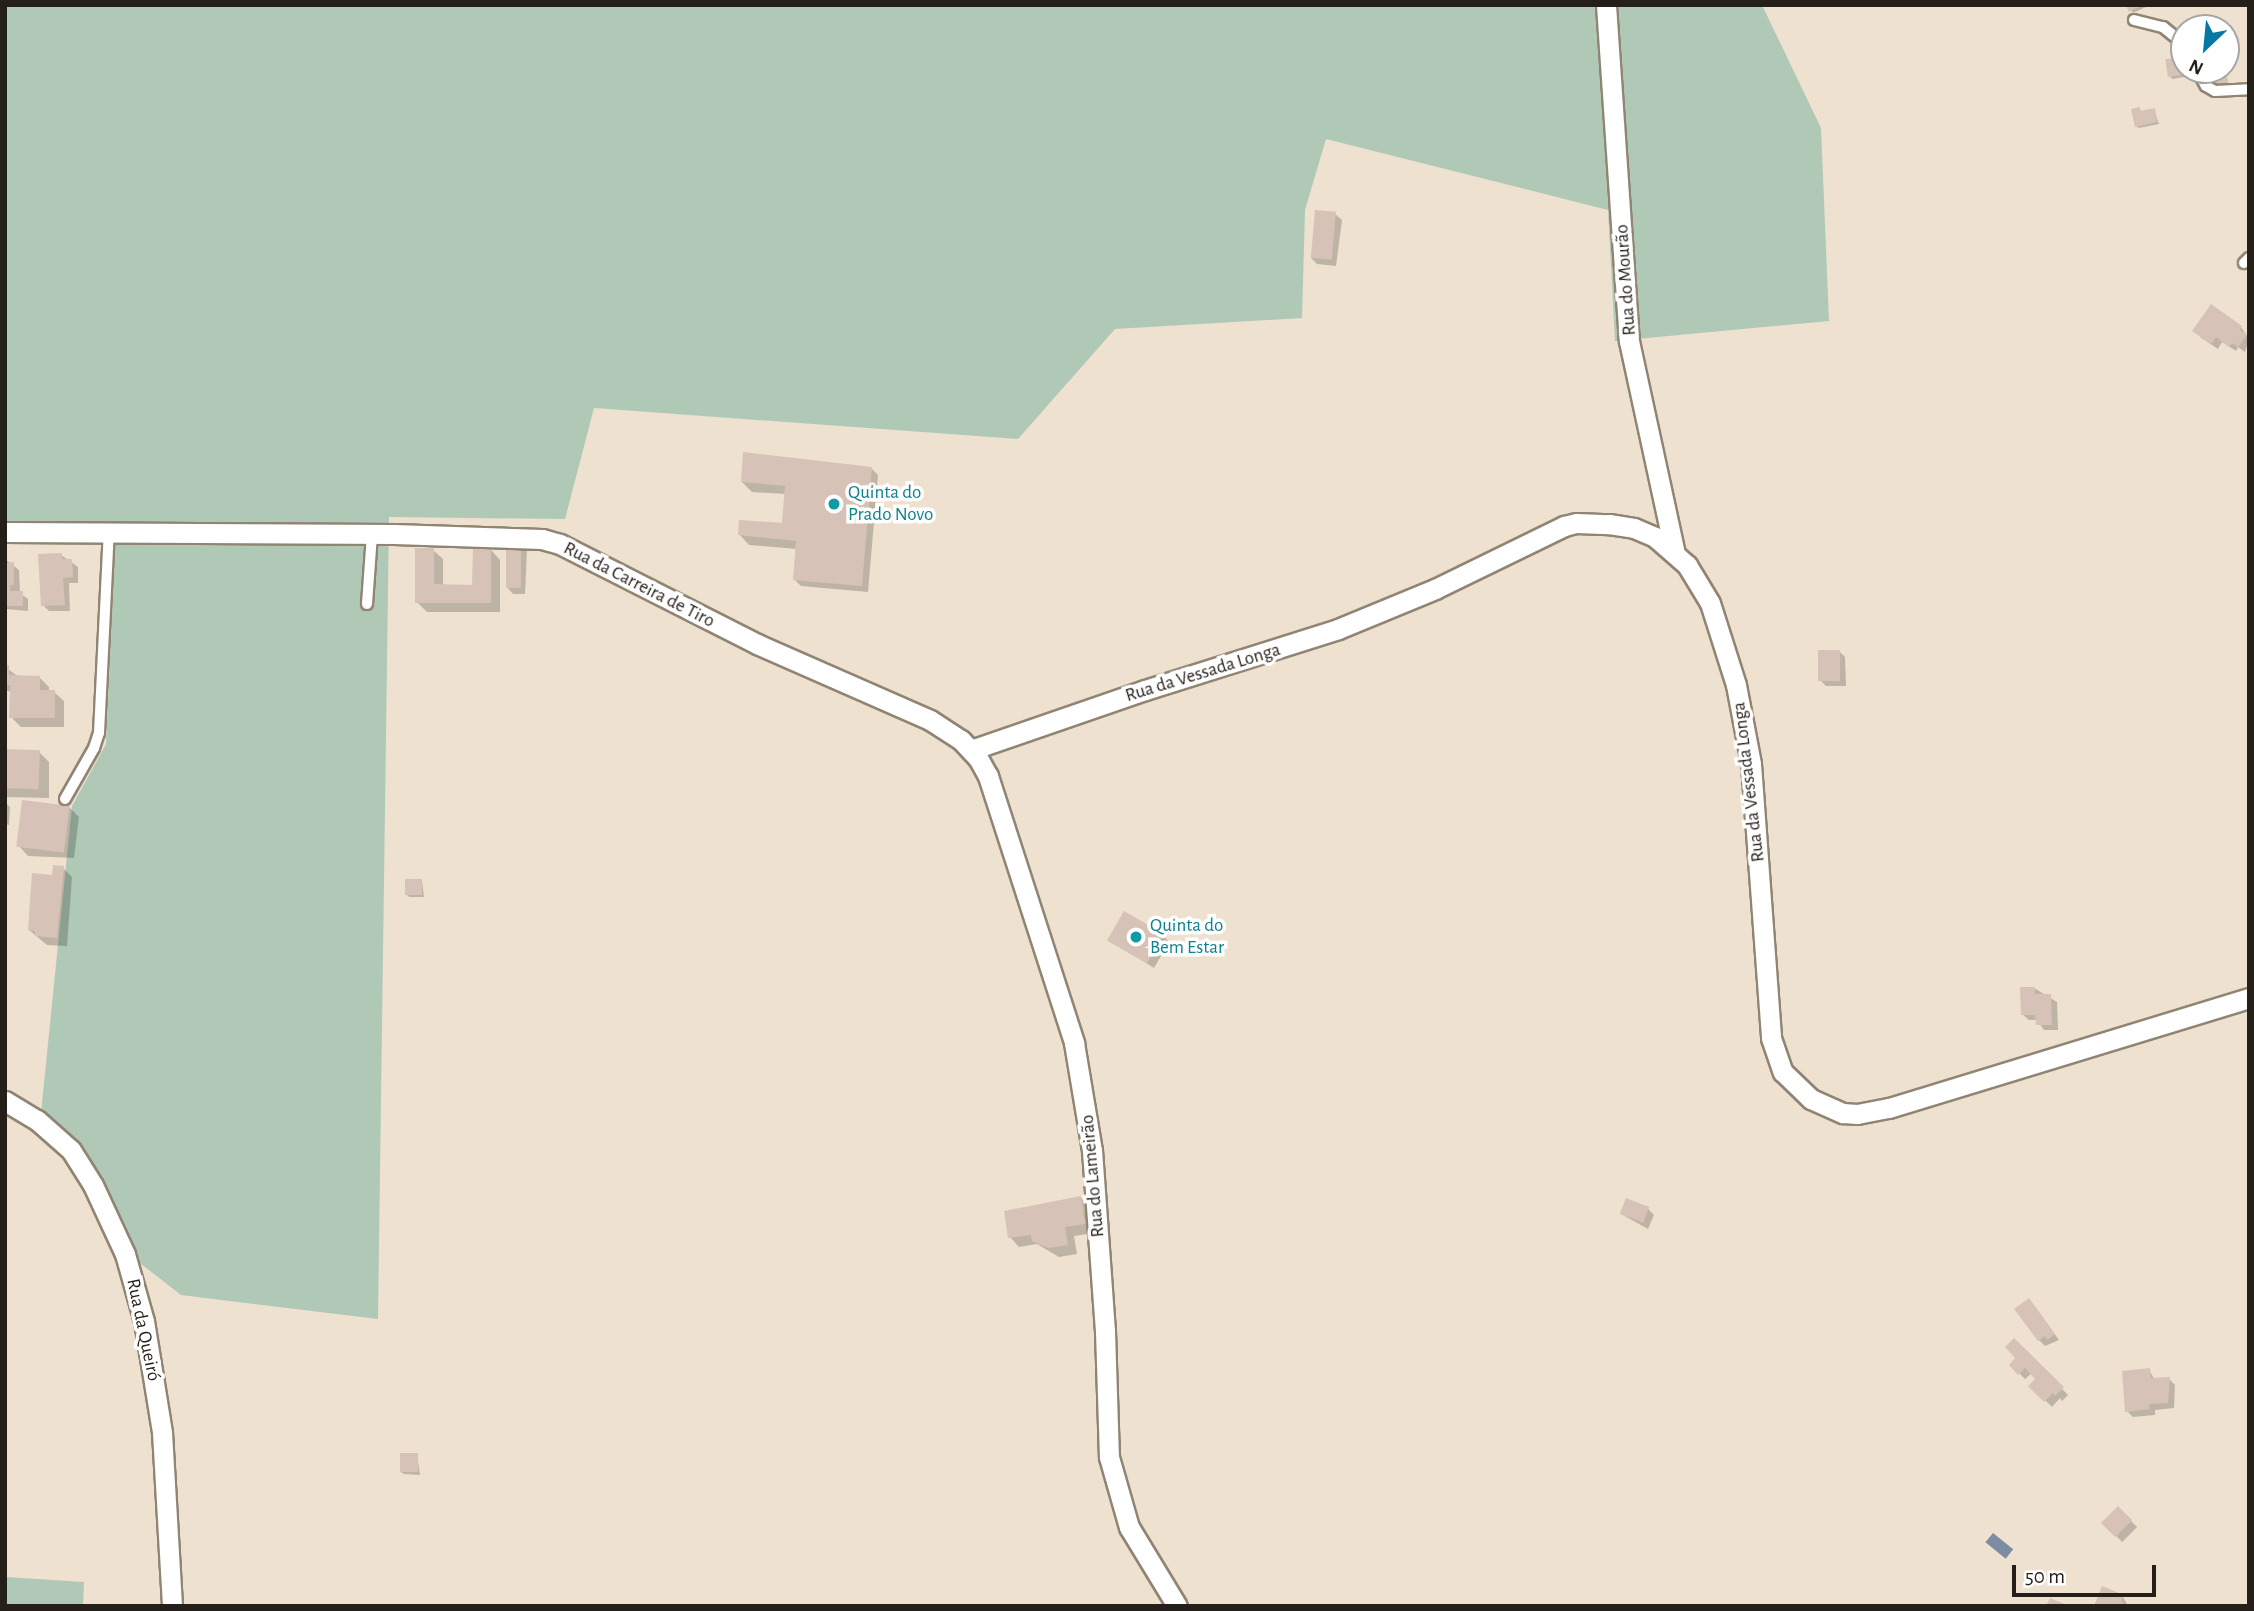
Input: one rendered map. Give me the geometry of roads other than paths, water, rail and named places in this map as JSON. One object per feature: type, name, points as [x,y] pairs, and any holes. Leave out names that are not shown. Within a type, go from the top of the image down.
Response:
[{"type":"street","name":"Rua do Mourão","points":[[1606,5],[1629,341],[1674,550]]},
{"type":"street","name":"Rua da Vessada Longa","points":[[971,750],[1145,690],[1338,629],[1435,589],[1564,526],[1609,524],[1634,528],[1674,550],[1687,565],[1710,603],[1737,685],[1751,764],[1771,1038],[1783,1072],[1811,1099],[1843,1113],[1857,1114],[1889,1108],[2249,998]]},
{"type":"street","name":"Rua da Carreira de Tiro","points":[[5,532],[528,536],[560,544],[757,644],[930,720],[971,750]]},
{"type":"street","name":"Rua do Lameirão","points":[[971,750],[988,776],[1074,1043],[1085,1094],[1105,1331],[1107,1434],[1115,1484],[1129,1527],[1177,1606]]},
{"type":"street","name":"Rua da Queiró","points":[[5,1101],[37,1120],[71,1150],[93,1185],[125,1254],[148,1340],[162,1432],[172,1606]]},
{"type":"lane","points":[[2134,20],[2163,27],[2170,33]]},
{"type":"lane","points":[[2207,84],[2211,90],[2225,92],[2249,89]]},
{"type":"lane","points":[[65,799],[99,733],[109,532]]},
{"type":"lane","points":[[367,604],[372,534]]},
{"type":"water","points":[[1993,1533],[2013,1549],[2006,1559],[1985,1542]]},
{"type":"place","name":"Quinta do Prado Novo","points":[[834,504]]},
{"type":"place","name":"Quinta do Bem Estar","points":[[1136,937]]}]
